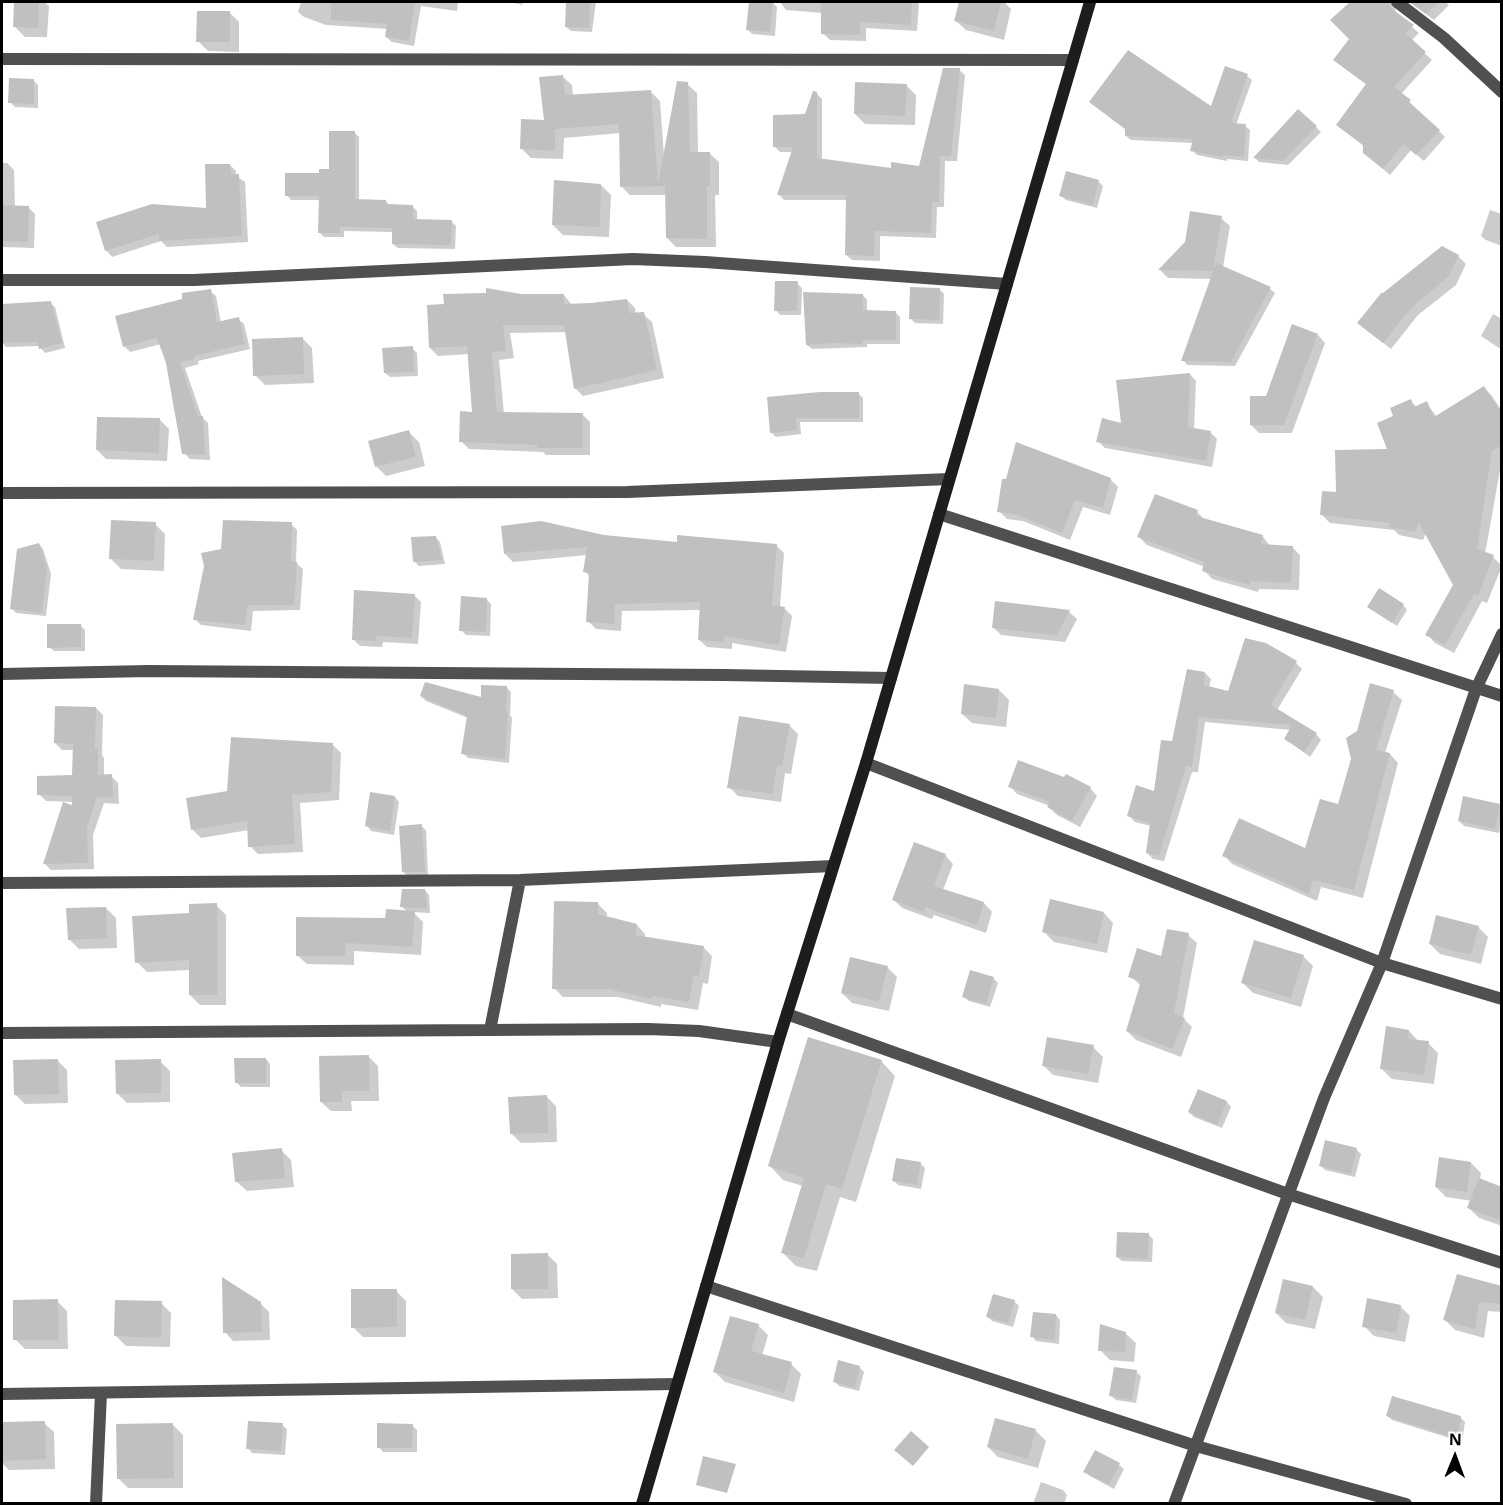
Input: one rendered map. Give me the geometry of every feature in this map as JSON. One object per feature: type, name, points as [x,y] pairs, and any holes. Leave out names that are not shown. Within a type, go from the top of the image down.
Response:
[{"type":"street","points":[[642,1503],[778,1042],[866,764],[1090,2]]},
{"type":"street","points":[[1397,2],[1444,38],[1502,92]]},
{"type":"street","points":[[2,58],[1073,60]]},
{"type":"street","points":[[2,280],[194,280],[633,259],[717,262],[1007,284]]},
{"type":"street","points":[[2,493],[627,492],[949,479]]},
{"type":"street","points":[[939,514],[1502,696]]},
{"type":"street","points":[[1174,1503],[1324,1098],[1382,963],[1476,689],[1502,634]]},
{"type":"street","points":[[2,674],[160,671],[891,678]]},
{"type":"street","points":[[866,764],[1382,963],[1502,999]]},
{"type":"street","points":[[2,883],[519,880],[833,866]]},
{"type":"street","points":[[490,1030],[519,880]]},
{"type":"street","points":[[787,1014],[1288,1194],[1502,1263]]},
{"type":"street","points":[[2,1033],[648,1029],[699,1031],[778,1042]]},
{"type":"street","points":[[706,1286],[1196,1446],[1406,1503]]},
{"type":"street","points":[[2,1394],[677,1384]]},
{"type":"street","points":[[96,1503],[101,1392]]},
{"type":"building","points":[[14,2],[39,2],[38,28],[13,27]]},
{"type":"building","points":[[331,2],[415,2],[409,41],[385,37],[387,24],[331,20]]},
{"type":"building","points":[[566,2],[590,2],[589,28],[565,27]]},
{"type":"building","points":[[749,2],[773,2],[770,32],[746,30]]},
{"type":"building","points":[[821,2],[912,2],[911,25],[860,22],[860,35],[821,34]]},
{"type":"building","points":[[959,2],[1001,2],[994,31],[954,21]]},
{"type":"building","points":[[1350,2],[1389,2],[1392,9],[1414,25],[1405,33],[1426,52],[1394,87],[1411,100],[1409,102],[1440,130],[1416,155],[1403,144],[1383,169],[1363,153],[1363,145],[1336,125],[1366,84],[1333,60],[1349,39],[1330,20]]},
{"type":"building","points":[[1410,2],[1439,2],[1426,14]]},
{"type":"building","points":[[197,11],[230,11],[230,42],[196,42]]},
{"type":"building","points":[[1128,50],[1211,106],[1225,66],[1248,74],[1231,123],[1246,124],[1244,157],[1223,155],[1222,157],[1190,151],[1193,139],[1125,136],[1125,129],[1089,102]]},
{"type":"building","points":[[943,68],[960,68],[951,156],[940,156],[939,202],[932,202],[931,233],[875,231],[874,256],[845,255],[846,195],[777,195],[793,147],[773,147],[773,115],[805,114],[813,91],[817,92],[817,158],[891,168],[891,162],[919,166]]},
{"type":"building","points":[[563,75],[565,95],[651,90],[658,184],[677,81],[688,82],[690,152],[710,152],[710,186],[707,186],[707,239],[666,238],[665,186],[620,187],[619,124],[555,129],[555,151],[520,149],[521,119],[544,120],[539,77]]},
{"type":"building","points":[[9,78],[34,79],[34,104],[8,103]]},
{"type":"building","points":[[855,82],[907,84],[905,116],[854,114]]},
{"type":"building","points":[[1298,109],[1317,126],[1283,161],[1253,158]]},
{"type":"building","points":[[329,131],[355,131],[355,199],[386,200],[386,204],[413,205],[413,219],[452,220],[451,245],[392,244],[392,228],[340,227],[340,233],[318,233],[319,196],[285,196],[285,173],[319,173],[319,169],[329,169]]},
{"type":"building","points":[[205,164],[230,164],[231,174],[239,174],[242,236],[159,241],[159,234],[105,251],[96,222],[152,204],[206,208]]},
{"type":"building","points":[[1066,171],[1099,180],[1093,205],[1059,196]]},
{"type":"building","points":[[554,180],[601,184],[600,227],[552,225]]},
{"type":"building","points":[[2,205],[29,206],[28,242],[2,241]]},
{"type":"building","points":[[1190,211],[1222,216],[1213,271],[1158,270],[1185,242]]},
{"type":"building","points":[[1442,246],[1459,255],[1448,277],[1411,308],[1383,343],[1357,323],[1382,292]]},
{"type":"building","points":[[1216,263],[1271,287],[1231,362],[1181,361]]},
{"type":"building","points":[[775,281],[798,281],[797,311],[774,311]]},
{"type":"building","points":[[910,287],[940,288],[939,320],[909,319]]},
{"type":"building","points":[[486,288],[521,294],[564,294],[564,304],[627,299],[629,313],[644,312],[657,370],[574,389],[564,325],[503,325],[506,351],[492,352],[497,412],[583,413],[583,448],[537,448],[537,445],[459,442],[460,411],[472,412],[467,346],[429,348],[427,305],[444,304],[443,294],[486,293]]},
{"type":"building","points":[[211,289],[217,322],[239,317],[245,344],[194,356],[194,359],[180,362],[198,416],[203,416],[205,455],[182,454],[166,363],[157,338],[123,347],[115,316],[182,299],[182,293]]},
{"type":"building","points":[[803,292],[863,294],[863,310],[896,311],[896,340],[863,340],[863,344],[806,345]]},
{"type":"building","points":[[51,301],[62,343],[39,349],[37,342],[2,343],[2,304]]},
{"type":"building","points":[[1292,324],[1318,334],[1284,425],[1250,425],[1250,396],[1266,396]]},
{"type":"building","points":[[303,337],[304,374],[253,376],[252,339]]},
{"type":"building","points":[[413,346],[414,372],[384,373],[382,348]]},
{"type":"building","points":[[1190,373],[1188,427],[1211,431],[1206,461],[1096,442],[1102,418],[1121,423],[1116,380]]},
{"type":"building","points":[[1484,386],[1502,414],[1502,445],[1492,451],[1477,549],[1494,555],[1478,596],[1474,594],[1445,645],[1425,635],[1453,585],[1419,523],[1415,532],[1389,527],[1390,523],[1320,515],[1322,491],[1336,492],[1335,450],[1387,449],[1377,423],[1393,416],[1390,408],[1411,399],[1414,407],[1427,401],[1434,417]]},
{"type":"building","points":[[820,392],[859,392],[859,418],[796,418],[797,430],[770,433],[767,397]]},
{"type":"building","points":[[97,417],[160,418],[159,453],[96,450]]},
{"type":"building","points":[[409,430],[416,457],[375,467],[368,441]]},
{"type":"building","points":[[1016,442],[1111,478],[1103,508],[1075,500],[1062,533],[1014,514],[997,512],[1002,479],[1006,479]]},
{"type":"building","points":[[1155,494],[1198,510],[1196,516],[1263,535],[1261,544],[1293,546],[1291,583],[1251,581],[1250,585],[1224,578],[1202,571],[1204,562],[1137,537]]},
{"type":"building","points":[[111,520],[156,522],[154,561],[109,559]]},
{"type":"building","points":[[223,520],[292,522],[291,561],[297,562],[294,605],[248,605],[245,625],[193,620],[204,566],[201,553],[221,549]]},
{"type":"building","points":[[541,521],[604,535],[677,542],[677,535],[777,544],[772,605],[785,607],[779,645],[725,636],[724,642],[698,640],[700,602],[615,604],[614,624],[586,622],[589,573],[583,572],[587,547],[504,554],[501,526]]},
{"type":"building","points":[[436,536],[442,560],[413,562],[411,537]]},
{"type":"building","points":[[39,543],[47,569],[42,613],[10,609],[17,549]]},
{"type":"building","points":[[1379,588],[1404,604],[1392,623],[1367,607]]},
{"type":"building","points":[[354,590],[415,594],[412,638],[377,636],[376,641],[352,640]]},
{"type":"building","points":[[461,596],[487,598],[486,632],[459,631]]},
{"type":"building","points":[[995,601],[1070,610],[1057,635],[992,628]]},
{"type":"building","points":[[47,624],[81,624],[81,647],[47,648]]},
{"type":"building","points":[[1245,638],[1266,643],[1297,661],[1271,705],[1317,733],[1304,752],[1284,739],[1292,725],[1199,717],[1192,767],[1186,766],[1159,856],[1146,853],[1150,823],[1127,816],[1136,785],[1154,791],[1161,740],[1172,741],[1187,669],[1205,672],[1204,685],[1228,691]]},
{"type":"building","points":[[425,682],[481,697],[481,685],[507,686],[505,759],[461,754],[467,716],[420,696]]},
{"type":"building","points":[[1370,683],[1394,690],[1376,750],[1390,753],[1354,890],[1313,880],[1309,894],[1222,856],[1239,818],[1305,848],[1320,799],[1338,804],[1351,759],[1346,738],[1357,731]]},
{"type":"building","points":[[964,684],[999,689],[996,718],[961,714]]},
{"type":"building","points":[[55,706],[96,707],[95,749],[98,749],[98,775],[112,774],[113,798],[97,797],[87,828],[88,863],[43,864],[63,802],[72,805],[72,796],[37,795],[37,776],[72,775],[73,744],[54,743]]},
{"type":"building","points":[[739,716],[790,724],[782,766],[777,765],[773,794],[727,788]]},
{"type":"building","points":[[231,737],[333,743],[331,792],[292,795],[295,844],[248,847],[247,821],[191,830],[186,798],[227,791]]},
{"type":"building","points":[[1018,760],[1064,777],[1066,774],[1091,787],[1072,821],[1047,807],[1050,802],[1008,787]]},
{"type":"building","points":[[370,792],[395,796],[390,831],[365,826]]},
{"type":"building","points":[[1463,796],[1500,804],[1495,829],[1458,821]]},
{"type":"building","points":[[422,824],[425,872],[402,872],[399,826]]},
{"type":"building","points":[[914,842],[946,854],[934,886],[984,902],[977,925],[925,907],[924,912],[892,900]]},
{"type":"building","points":[[402,889],[425,889],[427,909],[400,907]]},
{"type":"building","points":[[1050,899],[1104,912],[1097,944],[1042,932]]},
{"type":"building","points":[[554,901],[598,902],[598,914],[637,924],[635,935],[704,946],[699,976],[694,975],[689,1002],[653,996],[652,999],[608,989],[552,989]]},
{"type":"building","points":[[217,903],[217,995],[189,995],[189,960],[135,963],[132,916],[189,913],[189,904]]},
{"type":"building","points":[[106,907],[107,938],[68,940],[66,908]]},
{"type":"building","points":[[386,909],[415,911],[412,947],[346,943],[345,956],[296,956],[296,917],[385,918]]},
{"type":"building","points":[[1436,915],[1479,926],[1471,955],[1429,944]]},
{"type":"building","points":[[1167,929],[1189,933],[1174,1013],[1185,1018],[1172,1049],[1126,1031],[1141,981],[1128,977],[1137,948],[1161,956]]},
{"type":"building","points":[[1254,940],[1304,955],[1291,998],[1241,983]]},
{"type":"building","points":[[850,957],[888,966],[879,1002],[841,993]]},
{"type":"building","points":[[970,970],[994,977],[986,1004],[962,997]]},
{"type":"building","points":[[1386,1026],[1409,1030],[1408,1039],[1429,1041],[1424,1075],[1380,1069]]},
{"type":"building","points":[[808,1037],[882,1060],[842,1189],[826,1184],[804,1258],[781,1253],[804,1178],[768,1166]]},
{"type":"building","points":[[1047,1037],[1094,1045],[1088,1074],[1042,1066]]},
{"type":"building","points":[[369,1055],[369,1091],[342,1091],[342,1102],[320,1102],[319,1056]]},
{"type":"building","points":[[234,1058],[266,1058],[266,1083],[235,1083]]},
{"type":"building","points":[[58,1059],[59,1094],[14,1095],[13,1060]]},
{"type":"building","points":[[161,1059],[161,1093],[116,1094],[115,1060]]},
{"type":"building","points":[[1198,1089],[1227,1101],[1217,1125],[1188,1112]]},
{"type":"building","points":[[547,1095],[548,1133],[510,1134],[508,1097]]},
{"type":"building","points":[[1325,1140],[1357,1148],[1351,1174],[1319,1166]]},
{"type":"building","points":[[282,1148],[285,1178],[235,1182],[232,1153]]},
{"type":"building","points":[[1439,1157],[1471,1162],[1467,1192],[1435,1187]]},
{"type":"building","points":[[896,1158],[921,1162],[917,1185],[892,1181]]},
{"type":"building","points":[[1479,1178],[1502,1187],[1502,1221],[1467,1208]]},
{"type":"building","points":[[1117,1232],[1149,1233],[1148,1259],[1116,1257]]},
{"type":"building","points":[[548,1253],[548,1289],[511,1289],[511,1254]]},
{"type":"building","points":[[1457,1274],[1502,1286],[1502,1304],[1479,1302],[1475,1329],[1443,1320]]},
{"type":"building","points":[[222,1277],[261,1302],[262,1332],[223,1333]]},
{"type":"building","points":[[1283,1279],[1313,1286],[1305,1320],[1275,1313]]},
{"type":"building","points":[[351,1289],[397,1289],[397,1327],[351,1328]]},
{"type":"building","points":[[993,1294],[1015,1300],[1008,1323],[986,1317]]},
{"type":"building","points":[[1367,1298],[1401,1305],[1396,1333],[1362,1327]]},
{"type":"building","points":[[58,1299],[59,1340],[13,1340],[13,1300]]},
{"type":"building","points":[[115,1300],[162,1301],[161,1338],[114,1336]]},
{"type":"building","points":[[1033,1312],[1056,1314],[1055,1340],[1030,1337]]},
{"type":"building","points":[[730,1316],[759,1324],[751,1351],[792,1362],[784,1393],[713,1372]]},
{"type":"building","points":[[1100,1324],[1126,1332],[1125,1352],[1098,1351]]},
{"type":"building","points":[[838,1360],[860,1366],[855,1388],[833,1382]]},
{"type":"building","points":[[1114,1367],[1137,1370],[1132,1400],[1109,1396]]},
{"type":"building","points":[[1392,1396],[1461,1416],[1458,1439],[1386,1416]]},
{"type":"building","points":[[995,1418],[1036,1429],[1028,1459],[987,1447]]},
{"type":"building","points":[[45,1421],[46,1459],[2,1461],[2,1422]]},
{"type":"building","points":[[248,1421],[283,1423],[281,1451],[246,1449]]},
{"type":"building","points":[[173,1423],[174,1478],[117,1479],[116,1424]]},
{"type":"building","points":[[377,1423],[413,1424],[412,1448],[377,1448]]},
{"type":"building","points":[[911,1431],[929,1447],[913,1466],[894,1450]]},
{"type":"building","points":[[1095,1450],[1120,1463],[1109,1485],[1083,1472]]},
{"type":"building","points":[[703,1456],[736,1464],[727,1493],[696,1485]]}]
